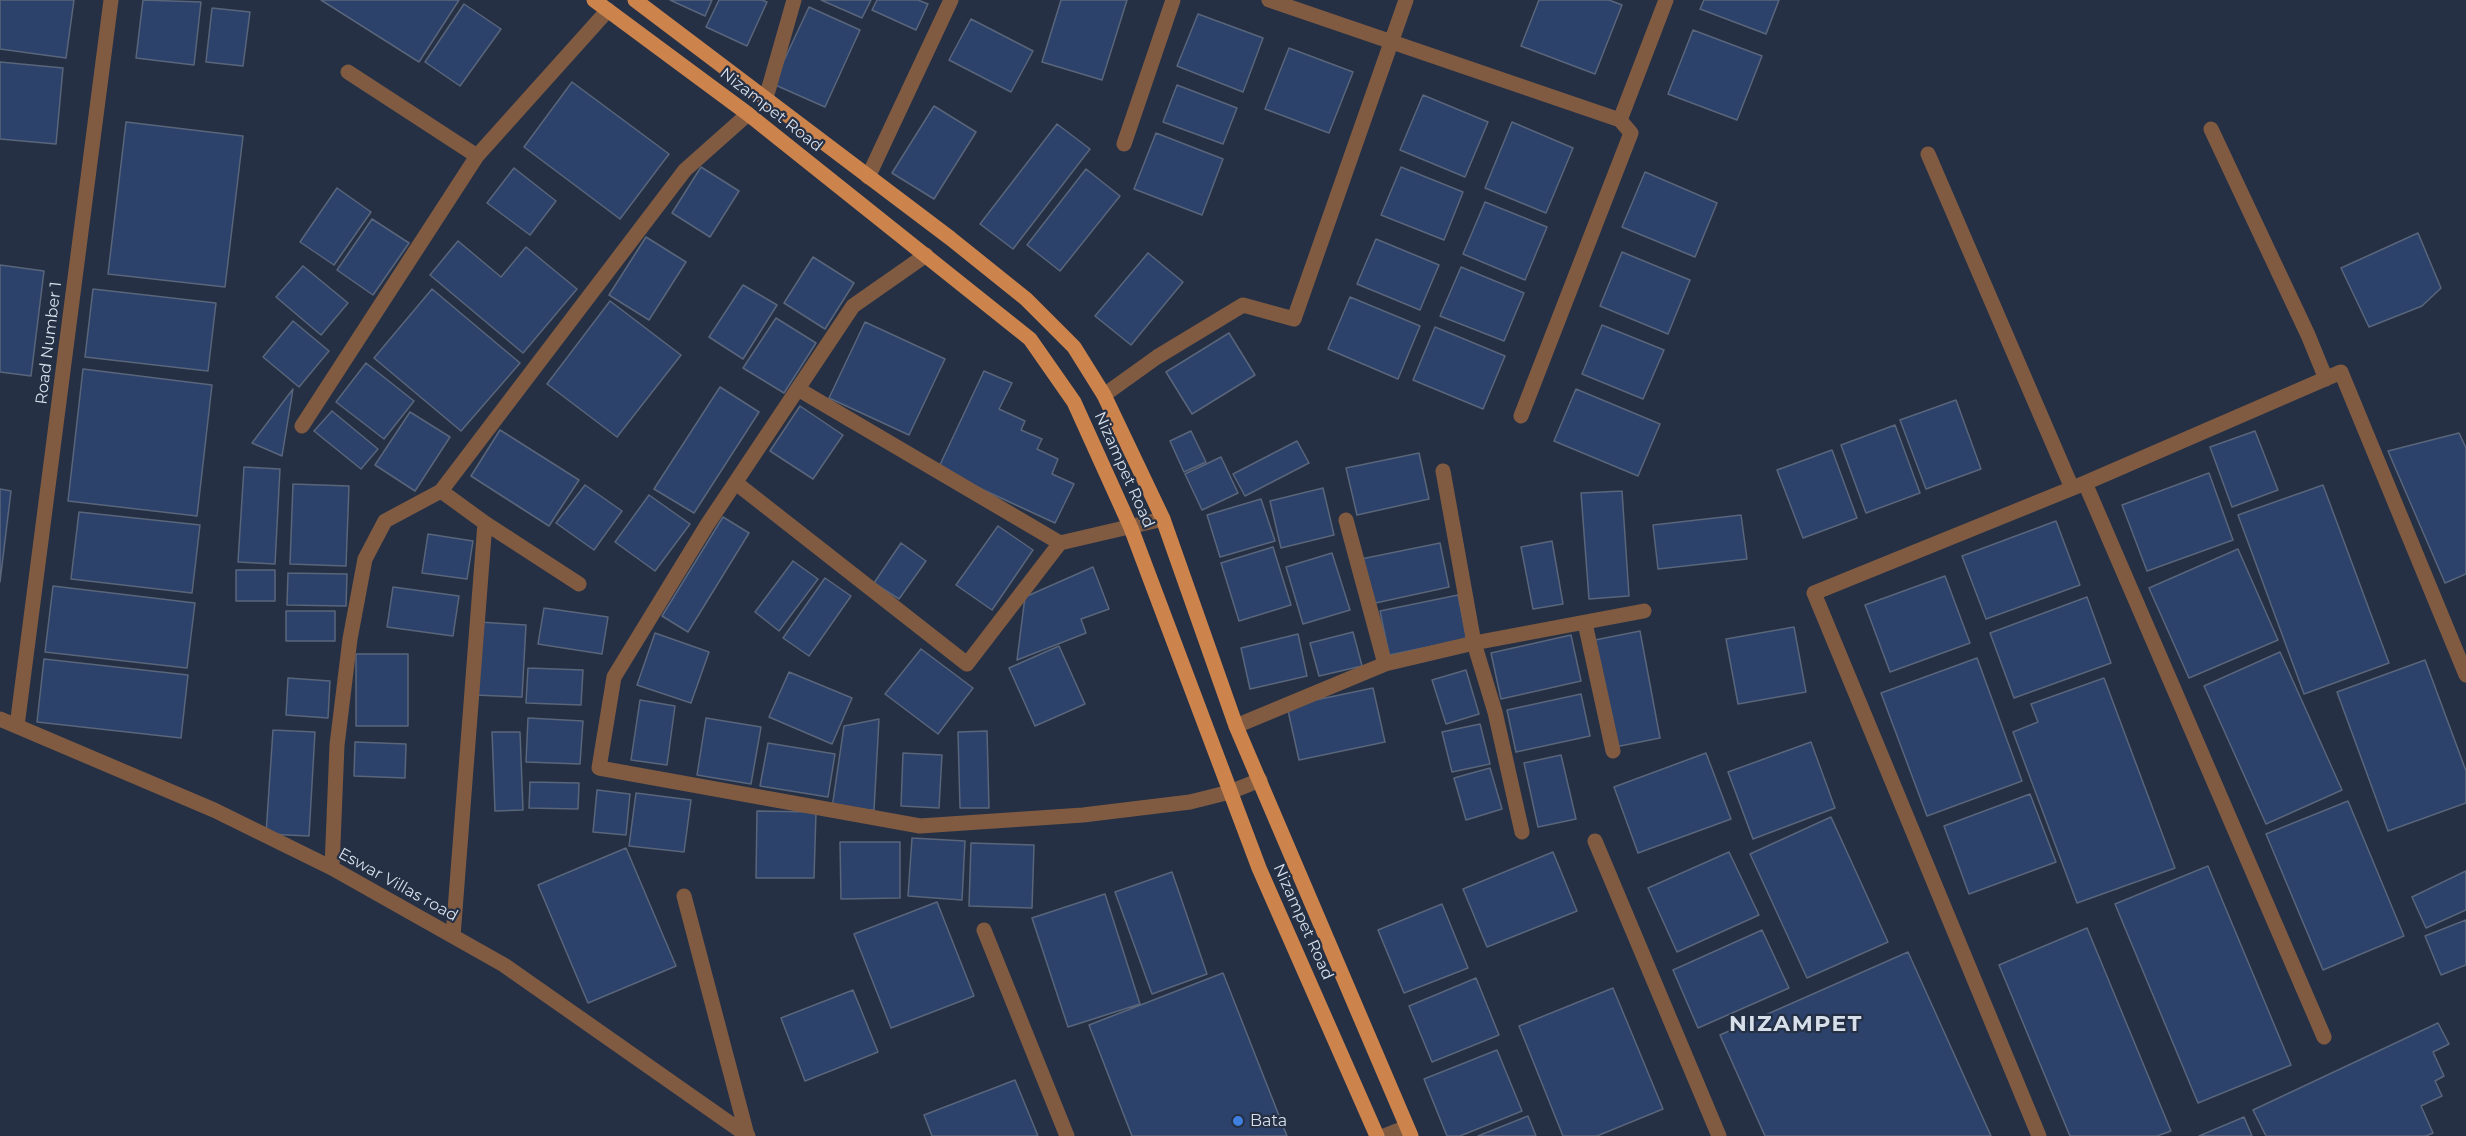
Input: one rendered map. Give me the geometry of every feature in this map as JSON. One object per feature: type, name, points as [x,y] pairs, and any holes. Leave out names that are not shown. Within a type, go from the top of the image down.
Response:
[{"type":"main road","name":"Nizampet Road","points":[[594,0],[748,114],[1030,339],[1074,402],[1131,528],[1259,868],[1377,1136]]},
{"type":"main road","name":"Nizampet Road","points":[[634,0],[950,238],[1026,299],[1074,347],[1104,395],[1163,519],[1236,726],[1409,1131]]},
{"type":"street","name":"Road Number 1","points":[[17,726],[111,0]]},
{"type":"street","points":[[766,98],[794,0]]},
{"type":"street","points":[[867,177],[951,0]]},
{"type":"street","points":[[1124,144],[1173,0]]},
{"type":"street","points":[[1269,0],[1620,120],[1630,133],[1521,416]]},
{"type":"street","points":[[1104,395],[1158,357],[1243,305],[1294,319],[1406,0]]},
{"type":"street","points":[[1620,120],[1666,0]]},
{"type":"street","points":[[302,426],[477,156],[608,10]]},
{"type":"street","points":[[348,72],[477,156]]},
{"type":"street","points":[[332,868],[338,745],[350,639],[365,559],[385,521],[441,491],[685,170],[748,114]]},
{"type":"street","points":[[2211,129],[2308,335],[2326,379]]},
{"type":"street","points":[[1928,154],[2079,485],[2324,1037]]},
{"type":"street","points":[[926,255],[853,306],[736,483],[614,677],[599,768],[920,826],[1083,815],[1190,802],[1230,792],[1260,780]]},
{"type":"street","points":[[2039,1136],[1814,593],[2079,485],[2341,372],[2466,675]]},
{"type":"street","points":[[798,389],[1060,543]]},
{"type":"street","points":[[1443,471],[1474,643],[1496,712],[1522,832]]},
{"type":"street","points":[[736,483],[967,664],[1060,543],[1163,519]]},
{"type":"street","points":[[441,491],[485,523],[579,584]]},
{"type":"street","points":[[1346,520],[1385,663]]},
{"type":"street","points":[[453,936],[485,523]]},
{"type":"street","points":[[1236,726],[1385,663],[1474,643],[1644,612]]},
{"type":"street","points":[[1585,623],[1613,751]]},
{"type":"street","name":"Eswar Villas road","points":[[0,719],[214,810],[332,868],[504,965],[748,1136]]},
{"type":"street","points":[[1595,841],[1719,1136]]},
{"type":"street","points":[[684,896],[748,1136]]},
{"type":"street","points":[[984,930],[1068,1136]]},
{"type":"street","points":[[1384,1136],[1409,1131]]},
{"type":"building","points":[[0,0],[74,0],[66,58],[0,49]]},
{"type":"building","points":[[143,0],[201,2],[194,65],[136,58]]},
{"type":"building","points":[[321,0],[459,0],[419,62]]},
{"type":"building","points":[[670,0],[712,0],[705,16]]},
{"type":"building","points":[[719,0],[767,2],[747,46],[706,27]]},
{"type":"building","points":[[821,0],[871,0],[862,18]]},
{"type":"building","points":[[877,0],[918,0],[928,4],[916,30],[872,10]]},
{"type":"building","points":[[1061,0],[1127,0],[1102,80],[1042,62]]},
{"type":"building","points":[[1539,0],[1609,0],[1622,5],[1595,74],[1521,46]]},
{"type":"building","points":[[1704,0],[1779,0],[1766,34],[1700,9]]},
{"type":"building","points":[[464,4],[501,29],[460,86],[425,62]]},
{"type":"building","points":[[809,7],[860,30],[825,107],[773,84]]},
{"type":"building","points":[[212,8],[250,12],[243,66],[206,62]]},
{"type":"building","points":[[1198,14],[1263,38],[1243,92],[1177,66]]},
{"type":"building","points":[[971,19],[1033,51],[1011,92],[949,60]]},
{"type":"building","points":[[1693,30],[1762,56],[1737,120],[1668,94]]},
{"type":"building","points":[[1289,48],[1353,72],[1329,133],[1265,109]]},
{"type":"building","points":[[0,62],[63,68],[56,144],[0,139]]},
{"type":"building","points":[[572,82],[669,154],[620,219],[524,147]]},
{"type":"building","points":[[1177,85],[1237,108],[1223,144],[1163,122]]},
{"type":"building","points":[[1423,95],[1488,122],[1465,177],[1400,150]]},
{"type":"building","points":[[934,106],[976,132],[934,199],[892,173]]},
{"type":"building","points":[[126,122],[243,136],[225,287],[108,274]]},
{"type":"building","points":[[1512,122],[1573,148],[1546,213],[1485,188]]},
{"type":"building","points":[[1057,124],[1090,149],[1013,249],[980,224]]},
{"type":"building","points":[[1156,133],[1223,159],[1202,215],[1134,189]]},
{"type":"building","points":[[701,167],[739,191],[710,237],[672,213]]},
{"type":"building","points":[[1401,167],[1463,192],[1444,240],[1381,215]]},
{"type":"building","points":[[514,168],[556,201],[530,235],[487,203]]},
{"type":"building","points":[[1086,169],[1120,196],[1060,271],[1027,245]]},
{"type":"building","points":[[1645,172],[1717,203],[1695,257],[1622,227]]},
{"type":"building","points":[[337,188],[371,212],[334,265],[300,242]]},
{"type":"building","points":[[1485,202],[1547,227],[1525,280],[1463,254]]},
{"type":"building","points":[[372,219],[409,243],[373,295],[337,270]]},
{"type":"building","points":[[2418,233],[2441,288],[2422,306],[2369,327],[2341,268]]},
{"type":"building","points":[[646,237],[686,262],[649,320],[609,295]]},
{"type":"building","points":[[1376,239],[1439,265],[1420,310],[1357,284]]},
{"type":"building","points":[[458,241],[501,277],[526,247],[577,289],[523,353],[430,275]]},
{"type":"building","points":[[1622,252],[1690,280],[1668,334],[1600,306]]},
{"type":"building","points":[[1148,253],[1183,282],[1131,345],[1095,316]]},
{"type":"building","points":[[813,257],[854,283],[825,329],[784,303]]},
{"type":"building","points":[[0,265],[44,271],[31,376],[0,372]]},
{"type":"building","points":[[303,266],[348,303],[321,335],[276,297]]},
{"type":"building","points":[[1461,267],[1524,293],[1504,341],[1440,316]]},
{"type":"building","points":[[743,285],[777,305],[743,359],[709,337]]},
{"type":"building","points":[[93,289],[216,303],[208,371],[85,357]]},
{"type":"building","points":[[432,289],[520,363],[461,431],[374,358]]},
{"type":"building","points":[[1350,297],[1420,326],[1398,379],[1328,349]]},
{"type":"building","points":[[610,301],[681,355],[617,437],[547,384]]},
{"type":"building","points":[[776,318],[816,343],[784,393],[743,368]]},
{"type":"building","points":[[293,321],[329,351],[299,387],[263,357]]},
{"type":"building","points":[[865,322],[945,359],[909,435],[829,398]]},
{"type":"building","points":[[1602,325],[1664,350],[1643,399],[1582,374]]},
{"type":"building","points":[[1435,327],[1505,356],[1483,409],[1413,380]]},
{"type":"building","points":[[1229,333],[1255,375],[1192,414],[1166,372]]},
{"type":"building","points":[[366,363],[414,401],[384,439],[336,402]]},
{"type":"building","points":[[83,369],[212,385],[197,516],[68,501]]},
{"type":"building","points":[[984,371],[1012,383],[999,409],[1025,421],[1021,430],[1042,439],[1037,449],[1058,459],[1052,474],[1074,484],[1055,523],[938,469]]},
{"type":"building","points":[[720,387],[759,412],[694,513],[654,489]]},
{"type":"building","points":[[293,389],[282,456],[252,443]]},
{"type":"building","points":[[1576,389],[1660,424],[1638,476],[1554,441]]},
{"type":"building","points":[[1956,400],[1981,469],[1926,489],[1900,420]]},
{"type":"building","points":[[800,406],[843,435],[813,479],[770,451]]},
{"type":"building","points":[[332,411],[378,449],[361,469],[314,431]]},
{"type":"building","points":[[410,412],[450,437],[415,491],[375,465]]},
{"type":"building","points":[[1895,425],[1920,493],[1866,513],[1841,445]]},
{"type":"building","points":[[500,430],[579,480],[549,526],[471,476]]},
{"type":"building","points":[[1191,431],[1206,462],[1184,472],[1170,441]]},
{"type":"building","points":[[2255,431],[2278,490],[2232,507],[2210,447]]},
{"type":"building","points":[[2459,433],[2466,448],[2466,574],[2445,583],[2388,451]]},
{"type":"building","points":[[1297,441],[1309,463],[1245,496],[1233,474]]},
{"type":"building","points":[[1832,450],[1857,518],[1803,538],[1777,470]]},
{"type":"building","points":[[1419,453],[1429,499],[1357,515],[1346,468]]},
{"type":"building","points":[[1221,457],[1238,493],[1202,510],[1185,474]]},
{"type":"building","points":[[244,467],[280,469],[275,564],[238,562]]},
{"type":"building","points":[[2209,473],[2233,540],[2147,571],[2122,505]]},
{"type":"building","points":[[293,484],[349,486],[346,566],[290,564]]},
{"type":"building","points":[[585,485],[622,511],[594,550],[556,523]]},
{"type":"building","points":[[2323,485],[2389,663],[2304,694],[2238,515]]},
{"type":"building","points":[[1323,488],[1334,535],[1281,548],[1270,501]]},
{"type":"building","points":[[0,489],[11,491],[0,582]]},
{"type":"building","points":[[1622,491],[1629,596],[1589,599],[1581,493]]},
{"type":"building","points":[[649,495],[690,524],[655,571],[615,542]]},
{"type":"building","points":[[1261,499],[1275,541],[1220,557],[1207,515]]},
{"type":"building","points":[[79,512],[200,525],[192,593],[71,579]]},
{"type":"building","points":[[1741,515],[1747,559],[1658,569],[1653,525]]},
{"type":"building","points":[[723,517],[749,533],[688,632],[662,616]]},
{"type":"building","points":[[2056,521],[2080,585],[1986,619],[1962,556]]},
{"type":"building","points":[[998,526],[1033,550],[992,610],[956,585]]},
{"type":"building","points":[[428,534],[473,541],[467,579],[422,573]]},
{"type":"building","points":[[1552,541],[1563,604],[1533,609],[1521,547]]},
{"type":"building","points":[[901,543],[926,561],[899,599],[874,583]]},
{"type":"building","points":[[1440,543],[1449,587],[1371,604],[1361,559]]},
{"type":"building","points":[[1273,547],[1291,605],[1239,621],[1221,563]]},
{"type":"building","points":[[2238,549],[2278,640],[2189,678],[2149,588]]},
{"type":"building","points":[[1332,553],[1350,610],[1303,624],[1286,567]]},
{"type":"building","points":[[793,561],[818,579],[779,631],[755,612]]},
{"type":"building","points":[[1093,567],[1109,609],[1081,619],[1086,633],[1017,660],[1025,597]]},
{"type":"building","points":[[236,570],[275,570],[275,601],[236,601]]},
{"type":"building","points":[[288,573],[347,574],[346,606],[287,605]]},
{"type":"building","points":[[1945,576],[1970,643],[1890,672],[1865,605]]},
{"type":"building","points":[[825,578],[851,596],[809,656],[783,638]]},
{"type":"building","points":[[53,586],[195,603],[187,668],[45,652]]},
{"type":"building","points":[[393,587],[459,596],[453,636],[387,627]]},
{"type":"building","points":[[1458,595],[1467,639],[1389,655],[1380,611]]},
{"type":"building","points":[[2087,597],[2111,663],[2014,698],[1990,633]]},
{"type":"building","points":[[544,608],[608,617],[602,654],[538,644]]},
{"type":"building","points":[[286,611],[335,611],[335,641],[286,641]]},
{"type":"building","points":[[479,622],[526,625],[522,697],[475,695]]},
{"type":"building","points":[[1794,627],[1806,692],[1738,704],[1726,639]]},
{"type":"building","points":[[1640,631],[1660,738],[1615,747],[1595,640]]},
{"type":"building","points":[[1353,632],[1362,666],[1319,676],[1310,643]]},
{"type":"building","points":[[655,633],[709,652],[691,703],[637,685]]},
{"type":"building","points":[[1298,634],[1307,676],[1250,689],[1241,648]]},
{"type":"building","points":[[1571,635],[1581,681],[1501,699],[1491,653]]},
{"type":"building","points":[[1059,646],[1085,704],[1035,726],[1009,668]]},
{"type":"building","points":[[921,649],[973,688],[938,734],[885,694]]},
{"type":"building","points":[[2280,652],[2342,790],[2266,824],[2204,686]]},
{"type":"building","points":[[356,654],[408,654],[408,726],[356,726]]},
{"type":"building","points":[[1977,658],[2022,781],[1927,816],[1881,693]]},
{"type":"building","points":[[44,659],[188,675],[181,738],[37,722]]},
{"type":"building","points":[[2425,660],[2466,771],[2466,803],[2388,831],[2337,692]]},
{"type":"building","points":[[528,668],[583,670],[581,705],[526,703]]},
{"type":"building","points":[[1466,670],[1479,714],[1446,724],[1432,680]]},
{"type":"building","points":[[789,672],[852,698],[832,744],[769,717]]},
{"type":"building","points":[[288,678],[330,681],[328,718],[286,715]]},
{"type":"building","points":[[2104,678],[2175,868],[2077,903],[2013,732],[2038,722],[2031,704]]},
{"type":"building","points":[[1373,688],[1385,742],[1299,760],[1287,706]]},
{"type":"building","points":[[1581,694],[1590,736],[1516,752],[1507,710]]},
{"type":"building","points":[[640,700],[675,706],[667,765],[631,760]]},
{"type":"building","points":[[528,718],[583,721],[580,764],[526,762]]},
{"type":"building","points":[[706,718],[761,727],[751,784],[697,775]]},
{"type":"building","points":[[879,719],[874,810],[832,808],[844,726]]},
{"type":"building","points":[[1480,724],[1490,764],[1452,772],[1442,732]]},
{"type":"building","points":[[273,730],[315,732],[309,836],[266,834]]},
{"type":"building","points":[[987,731],[989,808],[960,808],[958,732]]},
{"type":"building","points":[[492,732],[520,732],[523,810],[495,811]]},
{"type":"building","points":[[355,742],[406,744],[405,778],[354,776]]},
{"type":"building","points":[[1811,742],[1835,808],[1753,839],[1728,772]]},
{"type":"building","points":[[768,743],[835,754],[828,797],[760,786]]},
{"type":"building","points":[[903,753],[942,755],[939,808],[901,806]]},
{"type":"building","points":[[1706,753],[1731,819],[1638,853],[1614,787]]},
{"type":"building","points":[[1561,755],[1576,819],[1538,827],[1524,763]]},
{"type":"building","points":[[1490,768],[1502,809],[1466,820],[1454,778]]},
{"type":"building","points":[[530,782],[579,783],[578,809],[529,808]]},
{"type":"building","points":[[597,790],[630,794],[626,835],[593,832]]},
{"type":"building","points":[[636,793],[691,800],[684,852],[629,846]]},
{"type":"building","points":[[2030,794],[2056,862],[1969,894],[1944,826]]},
{"type":"building","points":[[2348,801],[2404,936],[2323,970],[2266,834]]},
{"type":"building","points":[[757,811],[816,812],[814,878],[756,878]]},
{"type":"building","points":[[1831,817],[1888,942],[1807,978],[1750,854]]},
{"type":"building","points":[[912,838],[965,841],[962,900],[908,896]]},
{"type":"building","points":[[840,842],[900,842],[900,898],[841,899]]},
{"type":"building","points":[[971,843],[1034,845],[1032,908],[969,906]]},
{"type":"building","points":[[626,848],[676,966],[588,1003],[538,885]]},
{"type":"building","points":[[1553,852],[1577,911],[1487,947],[1463,889]]},
{"type":"building","points":[[1729,852],[1759,915],[1677,952],[1648,888]]},
{"type":"building","points":[[2208,866],[2291,1065],[2198,1103],[2115,904]]},
{"type":"building","points":[[2466,871],[2466,910],[2426,928],[2412,897]]},
{"type":"building","points":[[1172,872],[1207,974],[1152,994],[1115,892]]},
{"type":"building","points":[[1105,894],[1140,1004],[1068,1027],[1032,918]]},
{"type":"building","points":[[937,902],[974,996],[891,1028],[854,934]]},
{"type":"building","points":[[1442,904],[1468,968],[1404,993],[1378,930]]},
{"type":"building","points":[[2466,920],[2466,965],[2441,975],[2425,936]]},
{"type":"building","points":[[2087,928],[2171,1131],[2157,1136],[2070,1136],[1999,965]]},
{"type":"building","points":[[1762,930],[1789,988],[1698,1028],[1673,970]]},
{"type":"building","points":[[1908,952],[1991,1136],[1765,1136],[1720,1035]]},
{"type":"building","points":[[1223,973],[1287,1136],[1132,1136],[1089,1025]]},
{"type":"building","points":[[1476,978],[1499,1035],[1432,1062],[1409,1006]]},
{"type":"building","points":[[1613,988],[1663,1109],[1597,1136],[1563,1136],[1519,1026]]},
{"type":"building","points":[[853,990],[878,1052],[805,1081],[781,1018]]},
{"type":"building","points":[[2438,1023],[2449,1044],[2433,1052],[2444,1076],[2435,1081],[2442,1096],[2421,1106],[2433,1133],[2426,1136],[2266,1136],[2253,1110]]},
{"type":"building","points":[[1497,1050],[1522,1111],[1460,1136],[1447,1136],[1424,1079]]},
{"type":"building","points":[[1015,1080],[1038,1136],[932,1136],[924,1115]]},
{"type":"building","points":[[1528,1116],[1536,1136],[1478,1136]]},
{"type":"building","points":[[2244,1117],[2252,1136],[2199,1136]]},
{"type":"place","name":"Bata","points":[[1238,1121]]},
{"type":"district","name":"NIZAMPET","points":[[1796,1025]]}]
